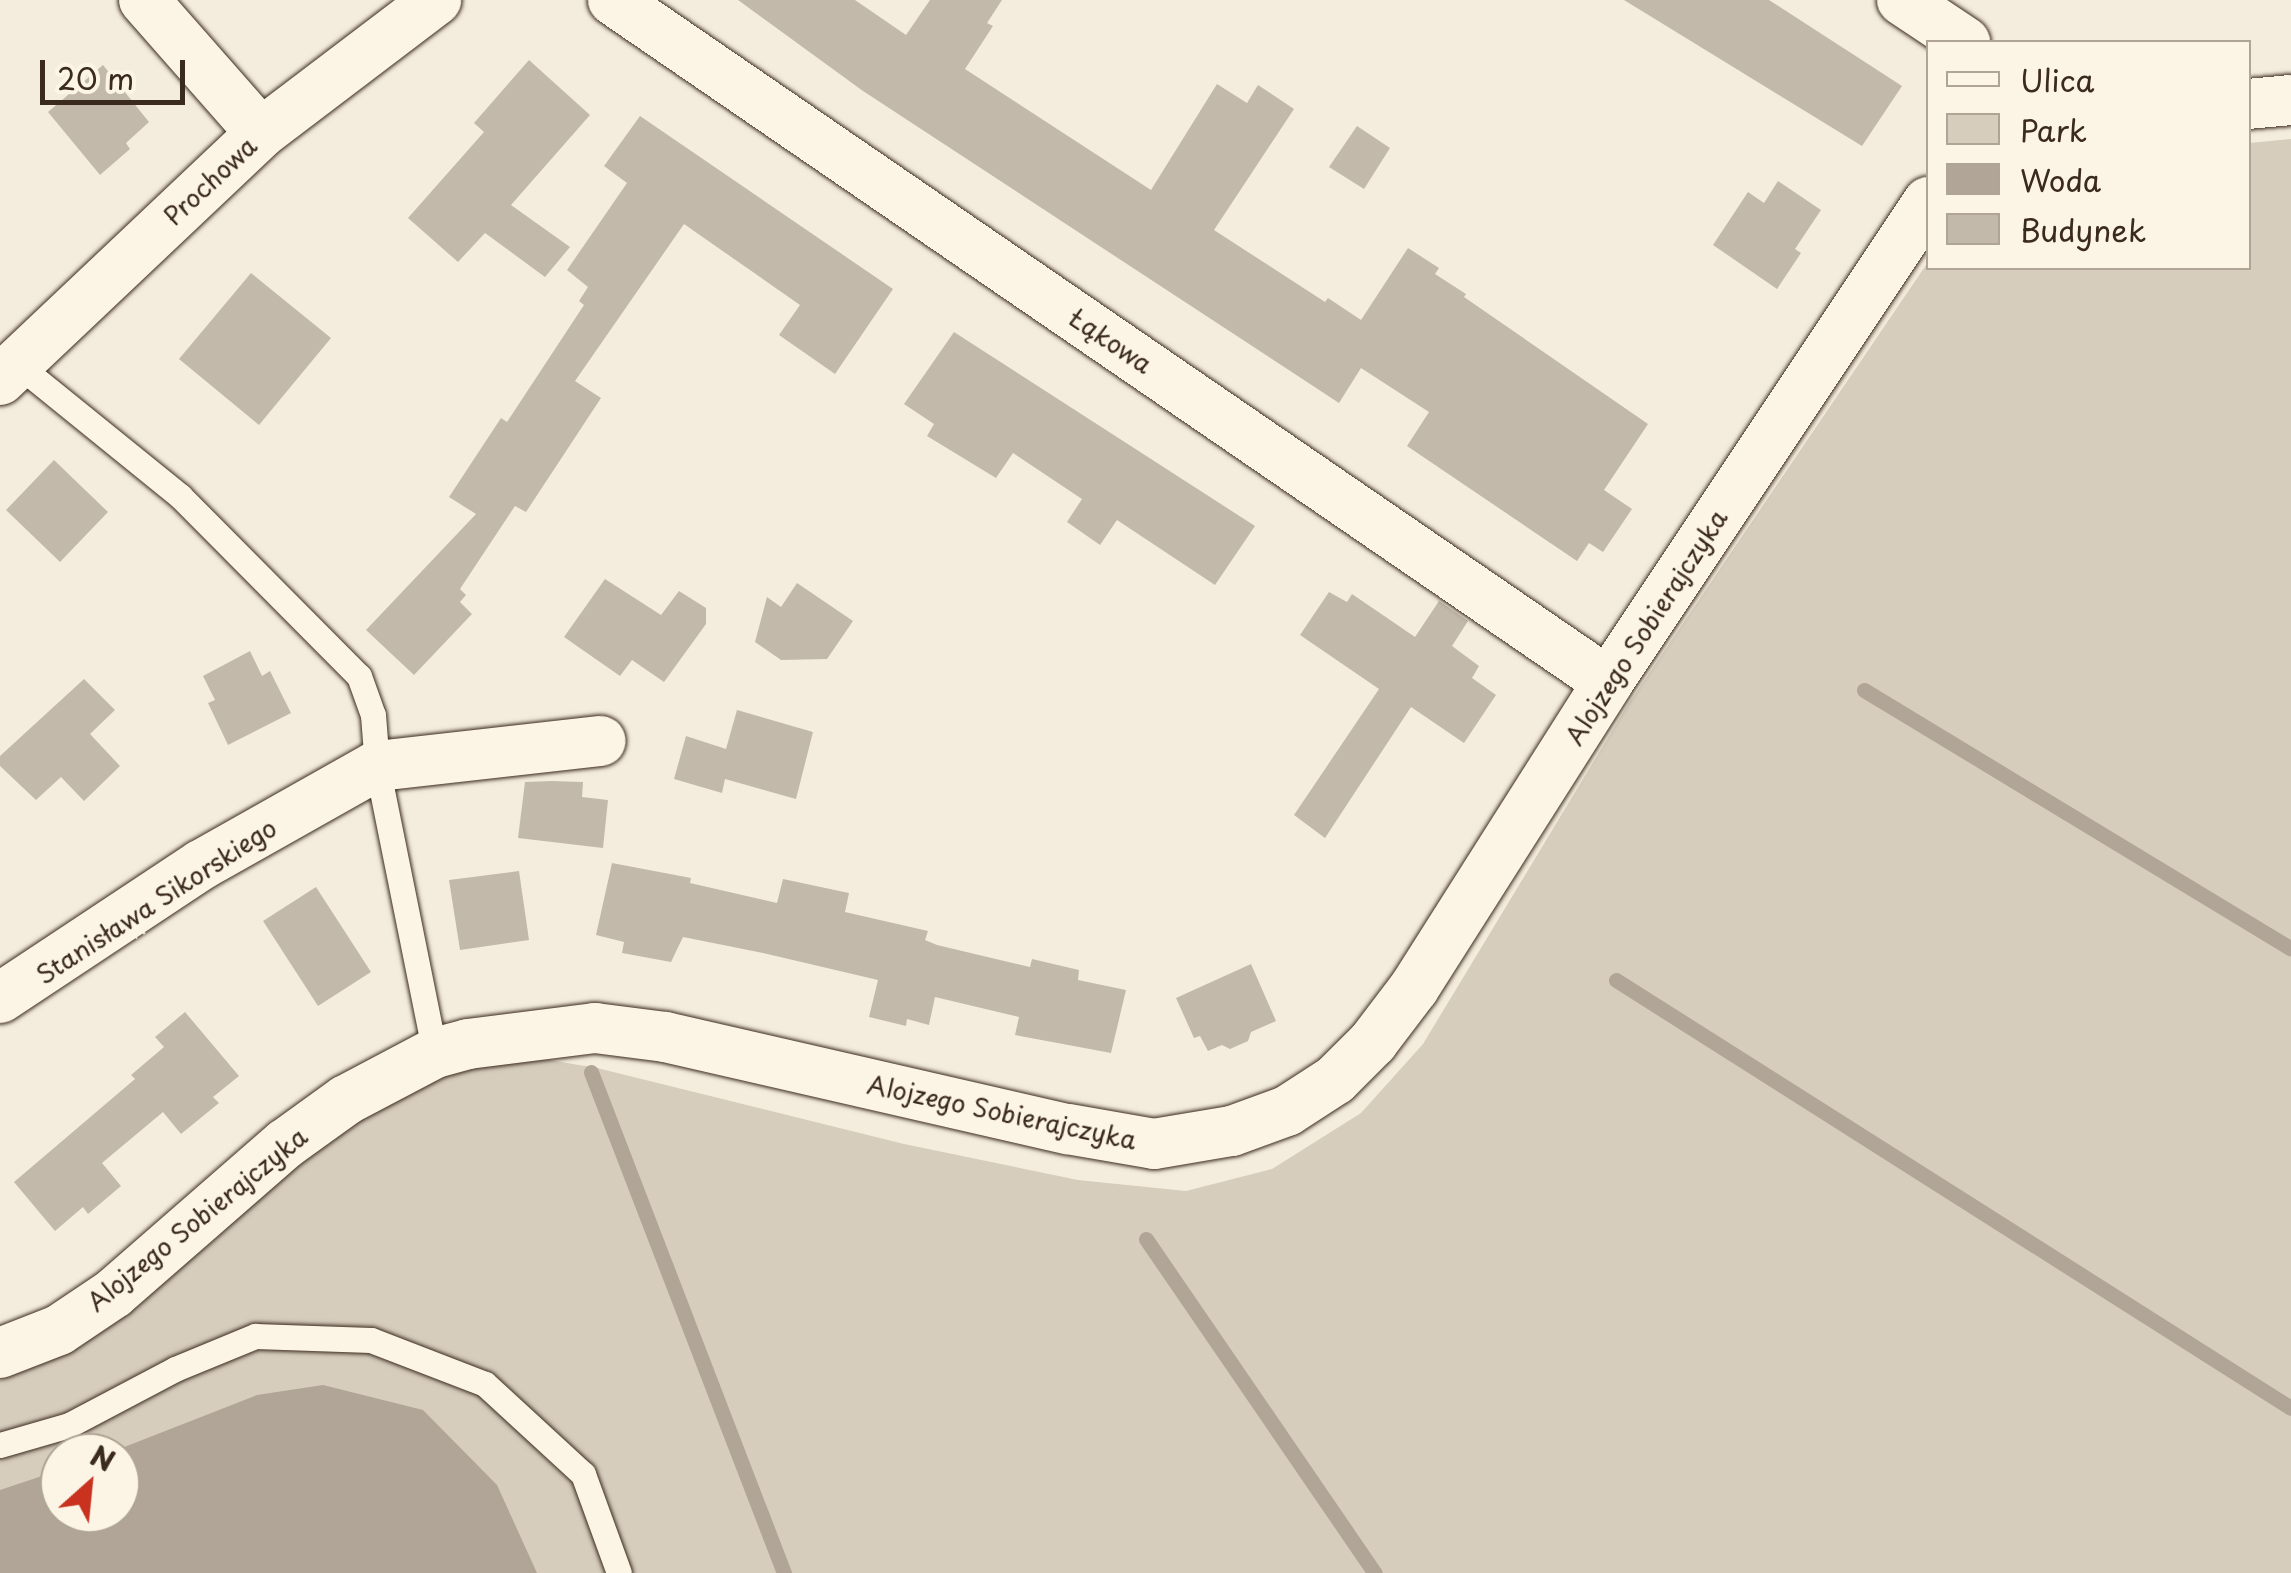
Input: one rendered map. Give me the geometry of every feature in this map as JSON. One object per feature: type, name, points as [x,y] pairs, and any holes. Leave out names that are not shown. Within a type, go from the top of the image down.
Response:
[{"type":"street","points":[[144,0],[262,133]]},
{"type":"street","name":"Prochowa","points":[[8,372],[262,133],[436,0]]},
{"type":"street","name":"Łąkowa","points":[[613,0],[1608,682]]},
{"type":"street","points":[[1902,0],[1962,40]]},
{"type":"street","points":[[2251,104],[2291,100]]},
{"type":"street","name":"Alojzego Sobierajczyka","points":[[0,1354],[59,1330],[114,1293],[285,1144],[346,1100],[435,1053],[524,1035],[595,1028],[665,1037],[1068,1130],[1154,1144],[1232,1131],[1287,1111],[1335,1080],[1373,1042],[1414,988],[1608,682],[1926,205]]},
{"type":"street","name":"Stanisława Sikorskiego","points":[[0,998],[200,865],[377,766],[600,741]]},
{"type":"lane","points":[[8,372],[180,496],[360,676],[373,715],[377,766],[435,1053]]},
{"type":"lane","points":[[0,1445],[68,1425],[176,1369],[254,1336],[371,1340],[485,1384],[583,1474],[618,1573]]},
{"type":"green space","points":[[2291,139],[2291,1573],[0,1573],[0,1380],[81,1346],[212,1242],[298,1161],[376,1108],[448,1073],[519,1055],[597,1068],[904,1144],[1078,1180],[1186,1191],[1272,1169],[1361,1113],[1423,1044],[1629,703],[1926,265],[1926,270],[2251,270],[2251,143]]},
{"type":"water","points":[[323,1385],[423,1410],[497,1485],[537,1573],[0,1573],[0,1490],[40,1477],[40,1533],[140,1533],[140,1441],[257,1395]]},
{"type":"building","points":[[738,0],[855,0],[906,35],[930,0],[1002,0],[987,23],[993,26],[965,69],[1151,190],[1217,84],[1247,103],[1258,85],[1294,109],[1214,230],[1325,302],[1328,298],[1361,320],[1408,248],[1439,268],[1435,274],[1466,294],[1464,297],[1648,424],[1604,490],[1632,509],[1603,552],[1589,543],[1577,561],[1407,446],[1429,412],[1361,368],[1339,403],[863,91]]},
{"type":"building","points":[[1624,0],[1769,0],[1902,86],[1862,146]]},
{"type":"building","points":[[529,60],[590,115],[511,205],[570,247],[545,277],[485,233],[458,262],[408,218],[484,132],[474,123]]},
{"type":"building","points":[[103,65],[149,122],[126,143],[130,149],[100,175],[48,112]]},
{"type":"building","points":[[640,116],[893,289],[835,374],[779,335],[800,305],[684,224],[575,381],[601,398],[526,512],[515,506],[460,589],[466,595],[460,602],[472,614],[414,675],[366,630],[476,514],[449,497],[501,418],[507,422],[584,305],[579,301],[588,287],[567,270],[627,183],[604,166]]},
{"type":"building","points":[[1357,126],[1390,148],[1364,189],[1329,167]]},
{"type":"building","points":[[1778,181],[1821,210],[1795,249],[1801,253],[1777,289],[1713,245],[1748,192],[1764,203]]},
{"type":"building","points":[[251,273],[331,338],[259,425],[179,359]]},
{"type":"building","points":[[954,332],[1255,526],[1215,585],[1117,520],[1100,545],[1067,522],[1082,499],[1013,453],[996,478],[927,436],[934,424],[904,404]]},
{"type":"building","points":[[54,460],[108,512],[60,562],[6,510]]},
{"type":"building","points":[[605,579],[661,615],[679,591],[706,608],[706,624],[664,682],[632,660],[620,676],[564,637]]},
{"type":"building","points":[[797,583],[853,621],[827,659],[781,660],[755,642],[767,597],[781,607]]},
{"type":"building","points":[[1329,592],[1347,602],[1352,594],[1415,637],[1439,601],[1468,621],[1452,646],[1479,666],[1472,678],[1496,695],[1464,743],[1411,707],[1325,838],[1294,815],[1379,689],[1300,635]]},
{"type":"building","points":[[250,651],[262,676],[270,671],[291,713],[228,745],[208,703],[215,700],[203,676]]},
{"type":"building","points":[[84,679],[115,710],[90,734],[120,766],[84,801],[61,777],[36,800],[0,766],[0,756]]},
{"type":"building","points":[[737,710],[813,732],[796,799],[725,779],[722,793],[674,779],[686,736],[726,749]]},
{"type":"building","points":[[525,782],[583,782],[582,797],[608,800],[603,848],[518,838]]},
{"type":"building","points":[[612,863],[691,878],[690,883],[777,903],[783,879],[849,893],[845,912],[928,931],[925,940],[937,945],[1030,967],[1032,959],[1079,970],[1078,980],[1126,990],[1111,1053],[1015,1035],[1019,1017],[935,997],[929,1025],[907,1019],[906,1026],[869,1017],[878,980],[763,953],[683,937],[671,962],[622,953],[624,942],[596,935]]},
{"type":"building","points":[[519,871],[529,940],[460,950],[449,880]]},
{"type":"building","points":[[316,887],[371,972],[318,1006],[263,921]]},
{"type":"building","points":[[1251,964],[1276,1021],[1251,1032],[1248,1041],[1230,1049],[1222,1045],[1208,1051],[1200,1036],[1194,1038],[1176,998]]},
{"type":"building","points":[[185,1012],[239,1076],[213,1097],[219,1103],[181,1134],[163,1112],[102,1163],[121,1186],[88,1214],[83,1207],[55,1231],[14,1182],[135,1079],[131,1075],[164,1047],[155,1037]]},
{"type":"waterway","points":[[1864,690],[2291,949]]},
{"type":"waterway","points":[[1616,980],[2291,1408]]},
{"type":"waterway","points":[[591,1072],[784,1573]]},
{"type":"waterway","points":[[1146,1239],[1375,1573]]}]
